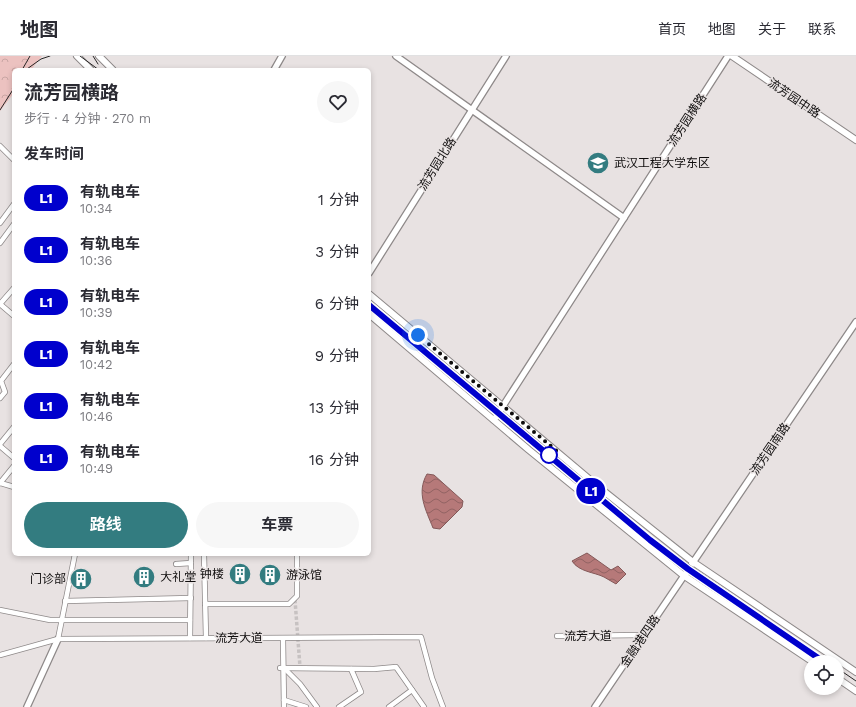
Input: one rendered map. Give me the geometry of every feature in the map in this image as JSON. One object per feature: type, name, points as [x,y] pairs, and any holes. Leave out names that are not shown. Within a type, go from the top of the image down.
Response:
[{"type":"main road","points":[[77,56],[88,68]]},
{"type":"main road","points":[[99,56],[111,68]]},
{"type":"main road","name":"流芳园中路","points":[[732,56],[856,140]]},
{"type":"main road","points":[[371,296],[601,489],[693,562],[856,672]]},
{"type":"main road","points":[[371,316],[494,420],[684,575],[804,656]]},
{"type":"main road","points":[[844,683],[856,691]]},
{"type":"street","points":[[275,68],[282,56]]},
{"type":"street","points":[[396,56],[624,218]]},
{"type":"street","name":"流芳园北路","points":[[371,270],[506,56]]},
{"type":"street","name":"流芳园横路","points":[[494,420],[728,56]]},
{"type":"street","points":[[0,146],[12,158]]},
{"type":"street","points":[[0,222],[12,207]]},
{"type":"street","points":[[0,243],[12,227]]},
{"type":"street","points":[[12,290],[0,304],[12,314]]},
{"type":"street","name":"流芳园南路","points":[[684,575],[856,322]]},
{"type":"street","points":[[0,398],[5,392],[1,381],[12,367]]},
{"type":"street","points":[[12,430],[0,445],[12,456]]},
{"type":"street","points":[[12,468],[0,483],[12,486]]},
{"type":"street","points":[[27,707],[58,640],[75,556]]},
{"type":"street","points":[[190,638],[191,556]]},
{"type":"street","points":[[204,556],[206,638]]},
{"type":"street","points":[[205,604],[289,604],[293,602],[297,596],[297,556]]},
{"type":"street","points":[[176,564],[191,563]]},
{"type":"street","name":"金融港四路","points":[[596,707],[684,575]]},
{"type":"street","points":[[65,601],[191,598]]},
{"type":"street","points":[[0,610],[50,620],[190,620]]},
{"type":"street","name":"流芳大道","points":[[557,636],[644,635]]},
{"type":"street","name":"流芳大道","points":[[0,656],[58,640],[421,637],[432,678],[443,707]]},
{"type":"street","points":[[283,639],[282,668],[284,707]]},
{"type":"street","points":[[282,668],[351,669],[396,667],[424,707]]},
{"type":"street","points":[[282,668],[300,684],[317,707]]},
{"type":"street","points":[[339,707],[362,692],[351,669]]},
{"type":"street","points":[[389,707],[412,690]]},
{"type":"street","points":[[284,700],[306,707]]},
{"type":"green space","points":[[0,56],[42,56],[33,68],[12,68],[12,96],[0,111]]},
{"type":"water","points":[[427,474],[434,475],[463,501],[462,507],[440,529],[433,528],[423,501],[422,488]]},
{"type":"water","points":[[587,553],[611,570],[618,566],[626,574],[616,584],[604,577],[583,570],[572,561]]},
{"type":"tunnel","points":[[295,600],[300,667]]},
{"type":"tram line","points":[[23,68],[30,56]]},
{"type":"tram line","points":[[28,68],[41,59],[50,56]]},
{"type":"tram line","points":[[80,56],[96,68]]},
{"type":"tram line","points":[[93,56],[98,64]]},
{"type":"tram line","points":[[0,110],[12,91]]},
{"type":"tram line","points":[[371,304],[651,538],[818,655]]},
{"type":"tram line","name":"L1","points":[[371,307],[674,559],[814,655]]},
{"type":"tram line","points":[[844,673],[856,681]]},
{"type":"place","name":"武汉工程大学东区","points":[[598,163]]},
{"type":"place","name":"钟楼","points":[[240,574]]},
{"type":"place","name":"游泳馆","points":[[270,575]]},
{"type":"place","name":"大礼堂","points":[[144,577]]},
{"type":"place","name":"门诊部","points":[[81,579]]},
{"type":"route","points":[[418,335],[558,452],[549,455]]}]
